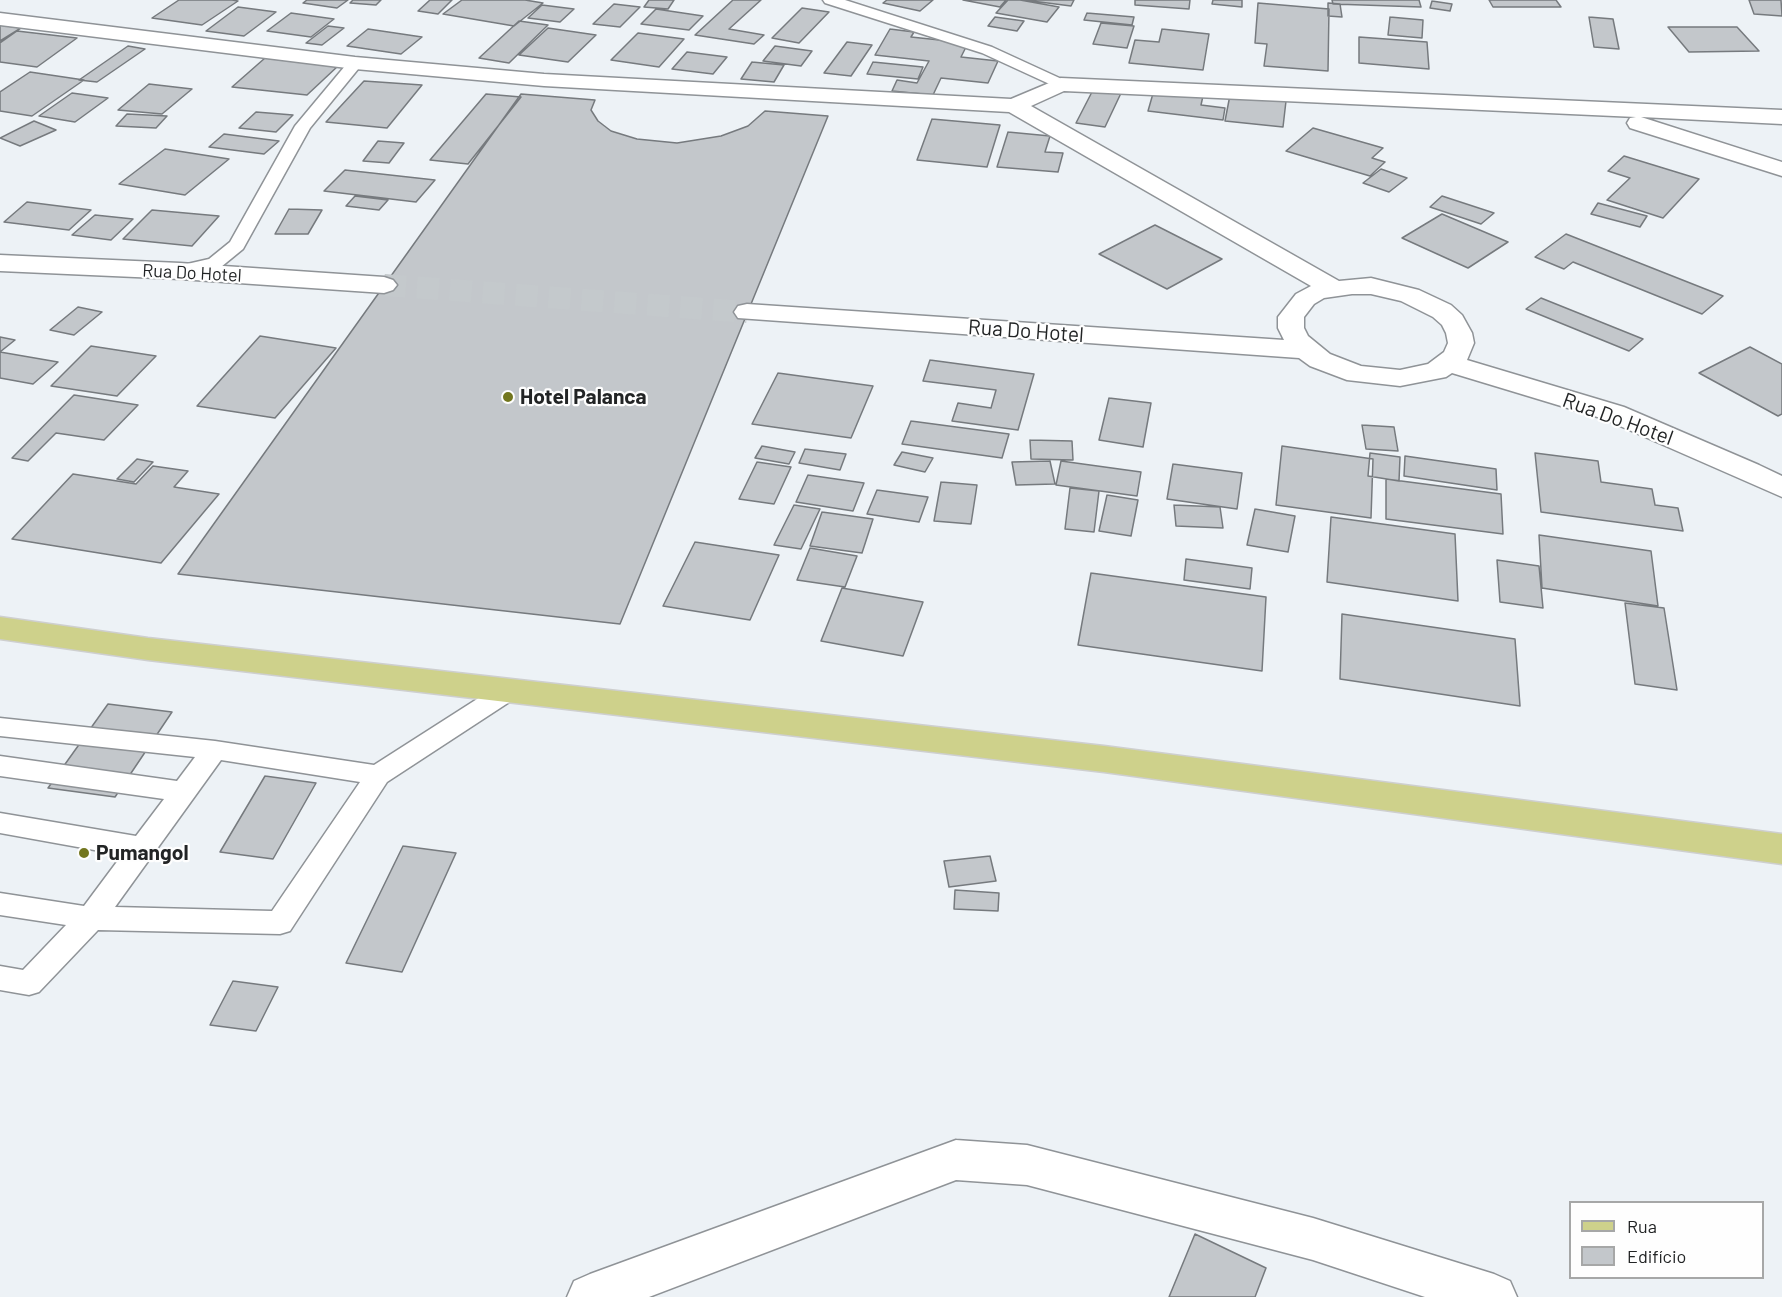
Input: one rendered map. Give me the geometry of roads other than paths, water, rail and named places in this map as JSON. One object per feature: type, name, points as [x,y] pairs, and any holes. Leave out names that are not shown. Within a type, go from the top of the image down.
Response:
[{"type":"main road","points":[[0,628],[148,649],[1104,759],[1782,849]]},
{"type":"street","points":[[0,19],[355,63],[544,80],[1014,106],[1333,288]]},
{"type":"street","points":[[1014,106],[1061,84],[1782,117]]},
{"type":"street","points":[[1595,109],[1782,169]]},
{"type":"street","name":"Rua Do Hotel","points":[[0,263],[384,285]]},
{"type":"street","points":[[1361,286],[1392,289],[1419,298],[1442,311],[1453,321],[1461,343],[1457,354],[1449,363],[1419,376],[1378,377],[1338,368],[1306,350],[1296,339],[1291,328],[1291,317],[1305,299],[1333,288],[1361,286]]},
{"type":"street","name":"Rua Do Hotel","points":[[747,312],[1306,350]]},
{"type":"street","name":"Rua Do Hotel","points":[[1449,363],[1614,413],[1749,471],[1782,488]]},
{"type":"street","points":[[617,1292],[957,1160],[1027,1165],[1313,1239],[1494,1297]]},
{"type":"lane","points":[[830,0],[987,50],[1061,84]]},
{"type":"lane","points":[[180,272],[215,263],[237,245],[303,126],[355,63]]},
{"type":"lane","points":[[0,904],[91,918],[280,923],[378,775],[508,691]]},
{"type":"lane","points":[[0,726],[215,750],[378,775]]},
{"type":"lane","points":[[0,978],[29,983],[91,918],[215,750]]},
{"type":"lane","points":[[0,766],[183,792]]},
{"type":"lane","points":[[0,823],[142,848]]},
{"type":"tunnel","points":[[384,285],[747,312]]},
{"type":"place","name":"Hotel Palanca","points":[[508,397]]},
{"type":"place","name":"Pumangol","points":[[84,853]]}]
